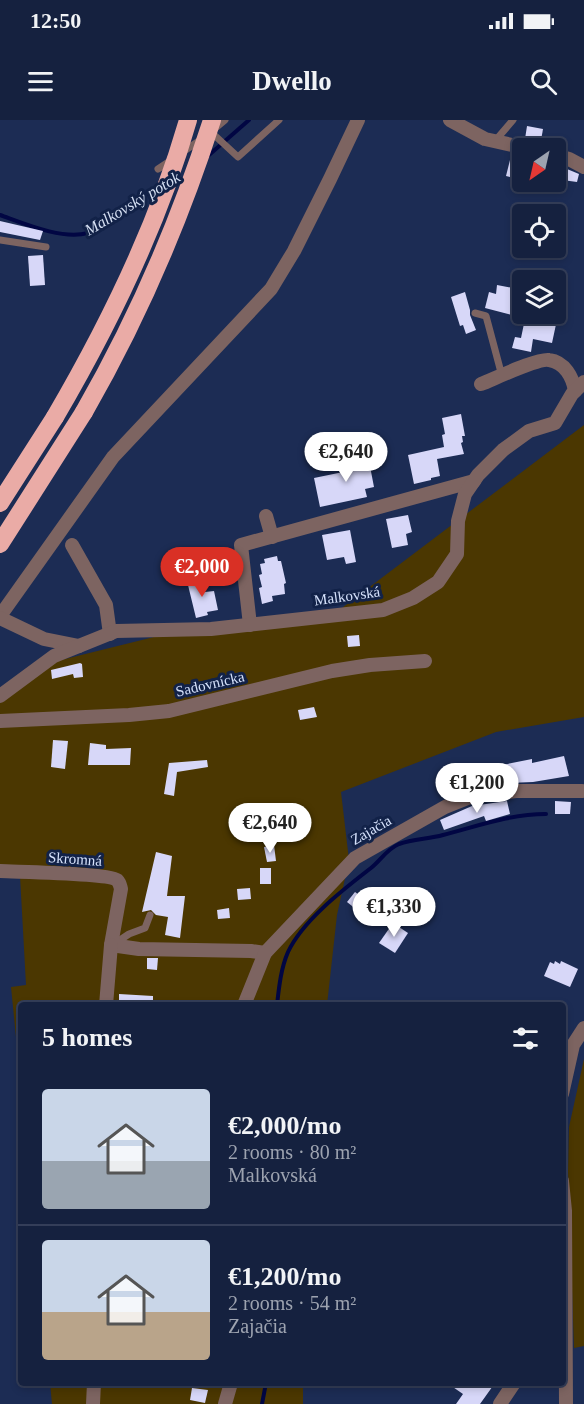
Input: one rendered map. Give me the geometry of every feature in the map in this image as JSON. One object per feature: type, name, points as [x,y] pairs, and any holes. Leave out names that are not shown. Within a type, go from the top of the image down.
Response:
[{"type":"highway","points":[[0,503],[55,417],[122,294],[164,192],[188,120]]},
{"type":"highway","points":[[0,544],[84,412],[147,294],[213,130]]},
{"type":"street","points":[[79,646],[44,639],[0,617],[113,457],[271,289],[294,251],[358,120]]},
{"type":"street","points":[[450,120],[485,139],[512,145]]},
{"type":"street","points":[[566,158],[584,167]]},
{"type":"street","name":"Malkovská","points":[[0,696],[54,656],[116,631],[211,629],[382,610],[413,598],[438,582],[457,554],[460,512],[465,494],[474,481],[503,450],[529,432],[555,423],[579,387],[560,364],[550,360],[541,361],[481,384]]},
{"type":"street","points":[[250,625],[241,545],[474,481]]},
{"type":"street","points":[[266,516],[272,537]]},
{"type":"street","points":[[72,545],[106,605],[110,634]]},
{"type":"street","name":"Sadovnícka","points":[[0,721],[169,711],[332,671],[370,665],[425,661]]},
{"type":"street","name":"Zajačia","points":[[245,1002],[265,953],[355,858],[445,807],[470,797],[516,791],[582,791]]},
{"type":"street","name":"Skromná","points":[[0,871],[85,875],[115,879],[121,888],[111,945]]},
{"type":"street","points":[[106,1002],[111,945],[139,949],[265,953]]},
{"type":"street","points":[[566,1076],[573,1045],[584,1028]]},
{"type":"street","points":[[93,1404],[94,1386]]},
{"type":"street","points":[[225,1404],[230,1386]]},
{"type":"street","points":[[500,1404],[512,1386]]},
{"type":"street","points":[[565,1386],[566,1404]]},
{"type":"lane","points":[[158,169],[225,120]]},
{"type":"lane","points":[[213,130],[226,147],[238,157],[279,120]]},
{"type":"lane","points":[[495,141],[513,120]]},
{"type":"lane","points":[[0,240],[46,247]]},
{"type":"lane","points":[[475,313],[486,315],[502,376]]},
{"type":"lane","points":[[111,945],[145,928],[150,915]]},
{"type":"shaded area","points":[[584,425],[584,717],[496,732],[341,792],[349,860],[337,915],[327,1002],[18,1002],[18,1057],[11,987],[26,985],[20,876],[0,874],[0,703],[53,662],[154,637],[322,623]]},
{"type":"shaded area","points":[[584,1059],[584,1346],[574,1348],[568,1172],[569,1127]]},
{"type":"shaded area","points":[[50,1386],[303,1386],[303,1404],[52,1404]]},
{"type":"building","points":[[527,126],[543,129],[541,138],[525,138]]},
{"type":"building","points":[[510,160],[512,160],[512,178],[506,176]]},
{"type":"building","points":[[566,169],[579,174],[577,182],[566,180]]},
{"type":"building","points":[[0,221],[43,231],[40,240],[0,232]]},
{"type":"building","points":[[43,255],[45,285],[30,286],[28,256]]},
{"type":"building","points":[[497,285],[512,288],[512,315],[485,308],[489,292],[496,294]]},
{"type":"building","points":[[465,292],[476,330],[466,334],[463,325],[460,326],[451,297]]},
{"type":"building","points":[[524,324],[556,324],[552,343],[533,339],[531,352],[512,348],[515,337],[521,338]]},
{"type":"building","points":[[461,414],[465,436],[462,436],[463,442],[461,443],[464,454],[437,459],[440,476],[414,484],[408,455],[444,447],[442,435],[445,434],[442,418]]},
{"type":"building","points":[[368,456],[374,487],[365,489],[367,497],[320,507],[314,478],[348,471],[345,461]]},
{"type":"building","points":[[408,515],[412,532],[406,534],[408,545],[392,548],[386,519]]},
{"type":"building","points":[[350,530],[356,562],[346,564],[344,557],[327,560],[322,535]]},
{"type":"building","points":[[277,556],[278,561],[281,561],[286,583],[284,584],[285,594],[272,596],[273,601],[262,604],[259,588],[262,587],[259,575],[262,574],[260,564],[265,563],[264,559]]},
{"type":"building","points":[[202,578],[205,592],[214,591],[218,610],[207,612],[208,615],[196,618],[187,581]]},
{"type":"building","points":[[359,635],[360,646],[348,647],[347,636]]},
{"type":"building","points":[[80,663],[83,677],[74,678],[73,674],[52,679],[51,670]]},
{"type":"building","points":[[314,707],[317,717],[300,720],[298,710]]},
{"type":"building","points":[[53,740],[68,741],[65,769],[51,767]]},
{"type":"building","points":[[90,743],[106,745],[106,749],[131,748],[130,765],[88,765]]},
{"type":"building","points":[[564,756],[569,776],[533,782],[506,783],[502,765],[532,759],[532,763]]},
{"type":"building","points":[[207,760],[208,767],[177,772],[174,796],[164,794],[169,763]]},
{"type":"building","points":[[507,801],[510,814],[486,821],[484,816],[444,830],[440,820],[472,806]]},
{"type":"building","points":[[555,801],[571,802],[570,814],[555,814]]},
{"type":"building","points":[[274,845],[276,861],[267,862],[264,847]]},
{"type":"building","points":[[156,852],[172,856],[167,896],[185,896],[180,938],[165,935],[168,917],[156,915],[151,910],[142,912]]},
{"type":"building","points":[[260,868],[271,868],[271,884],[260,884]]},
{"type":"building","points":[[250,888],[251,899],[238,900],[237,889]]},
{"type":"building","points":[[355,892],[370,903],[362,914],[347,902]]},
{"type":"building","points":[[229,908],[230,918],[218,919],[217,910]]},
{"type":"building","points":[[393,923],[408,933],[395,953],[379,943]]},
{"type":"building","points":[[147,958],[158,958],[157,970],[147,969]]},
{"type":"building","points":[[555,961],[560,964],[561,961],[578,969],[570,987],[544,976],[550,962],[554,964]]},
{"type":"building","points":[[119,994],[153,996],[153,1002],[119,1002]]},
{"type":"building","points":[[451,1386],[493,1386],[480,1404],[456,1404],[463,1394]]},
{"type":"building","points":[[192,1388],[208,1390],[205,1403],[190,1400]]},
{"type":"waterway","name":"Malkovský potok","points":[[209,155],[249,120]]},
{"type":"waterway","name":"Malkovský potok","points":[[0,215],[55,233],[78,235],[88,233],[159,186]]},
{"type":"waterway","points":[[277,1002],[284,964],[295,940],[325,906],[391,849],[404,842],[438,836],[507,818],[546,814]]},
{"type":"waterway","points":[[262,1404],[265,1386]]}]
